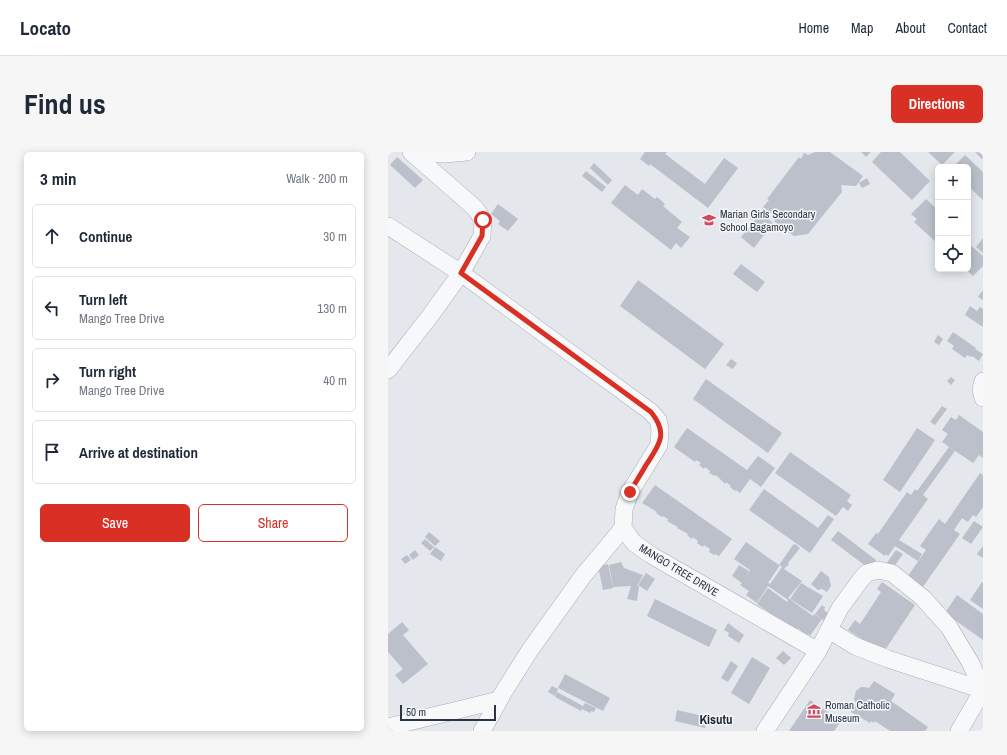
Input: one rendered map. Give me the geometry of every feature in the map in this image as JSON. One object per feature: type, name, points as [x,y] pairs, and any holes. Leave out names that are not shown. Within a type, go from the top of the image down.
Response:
[{"type":"street","points":[[412,153],[444,154],[467,152]]},
{"type":"street","points":[[388,370],[461,273],[482,236],[483,220],[475,208],[412,153]]},
{"type":"street","points":[[388,226],[461,273],[651,412],[658,420],[660,429],[659,445],[630,492],[624,509],[623,528],[584,576],[530,650],[482,731]]},
{"type":"street","points":[[983,381],[981,389],[983,398]]},
{"type":"street","name":"MANGO TREE DRIVE","points":[[623,528],[634,543],[651,556],[818,651]]},
{"type":"street","points":[[765,731],[818,651],[840,608],[862,578],[867,574],[878,570],[892,573],[923,598],[949,627],[970,662],[983,690]]},
{"type":"street","points":[[829,630],[855,646],[888,659],[983,690]]},
{"type":"street","points":[[959,731],[983,690]]},
{"type":"street","points":[[388,727],[499,700]]},
{"type":"building","points":[[645,152],[667,152],[665,154],[705,184],[724,158],[738,168],[708,208],[650,164],[649,166],[640,159]]},
{"type":"building","points":[[815,152],[830,152],[863,176],[856,186],[841,185],[842,192],[808,234],[794,236],[775,222],[773,214],[763,207],[769,200],[767,199],[799,157],[801,159],[804,153],[808,155]]},
{"type":"building","points":[[861,152],[871,152],[866,157]]},
{"type":"building","points":[[881,152],[900,152],[930,181],[912,200],[872,162]]},
{"type":"building","points":[[928,152],[955,152],[943,164],[941,164]]},
{"type":"building","points":[[975,152],[983,152],[983,158],[982,159]]},
{"type":"building","points":[[965,155],[983,172],[983,200],[971,189],[971,164],[956,164]]},
{"type":"building","points":[[397,157],[423,180],[415,188],[390,165]]},
{"type":"building","points":[[594,163],[612,180],[608,185],[590,168]]},
{"type":"building","points":[[586,171],[606,187],[602,192],[582,176]]},
{"type":"building","points":[[867,178],[870,184],[862,188],[859,183]]},
{"type":"building","points":[[625,185],[638,195],[642,189],[655,199],[657,197],[665,204],[663,206],[682,222],[677,228],[690,237],[681,248],[676,243],[671,250],[611,203]]},
{"type":"building","points":[[926,199],[935,207],[935,241],[914,222],[917,219],[911,214]]},
{"type":"building","points":[[498,204],[518,219],[508,231],[498,224],[500,221],[491,214]]},
{"type":"building","points":[[761,213],[773,223],[754,248],[741,237]]},
{"type":"building","points":[[983,238],[983,253],[976,247]]},
{"type":"building","points":[[971,246],[983,256],[983,266],[973,276],[968,272],[971,272]]},
{"type":"building","points":[[741,264],[765,282],[757,292],[733,274]]},
{"type":"building","points":[[638,280],[724,344],[705,369],[620,306]]},
{"type":"building","points":[[982,291],[983,292],[983,300],[978,297]]},
{"type":"building","points":[[970,306],[977,311],[980,307],[983,309],[983,327],[965,315]]},
{"type":"building","points":[[953,332],[983,354],[979,361],[972,356],[967,355],[965,358],[952,349],[954,346],[947,341]]},
{"type":"building","points":[[938,335],[943,339],[939,345],[934,342]]},
{"type":"building","points":[[731,359],[737,363],[733,369],[726,365]]},
{"type":"building","points":[[951,377],[955,380],[951,385],[947,381]]},
{"type":"building","points":[[706,379],[782,433],[768,453],[693,399]]},
{"type":"building","points":[[942,406],[947,409],[935,425],[930,422]]},
{"type":"building","points":[[959,415],[983,432],[983,458],[979,455],[973,463],[942,442],[948,434],[942,430],[951,417],[956,420]]},
{"type":"building","points":[[687,428],[747,470],[758,456],[775,468],[761,487],[750,479],[740,493],[736,490],[735,491],[726,482],[725,484],[716,475],[715,476],[709,473],[710,471],[705,467],[704,469],[699,465],[701,463],[696,460],[695,462],[674,447]]},
{"type":"building","points":[[917,428],[935,440],[900,492],[883,480]]},
{"type":"building","points":[[949,447],[955,451],[923,495],[928,499],[899,540],[922,554],[918,561],[895,546],[888,556],[886,554],[885,556],[868,544],[876,533],[878,534],[907,492],[911,495],[915,489],[917,491]]},
{"type":"building","points":[[790,452],[851,495],[847,501],[852,505],[848,511],[843,507],[836,516],[775,473]]},
{"type":"building","points":[[980,473],[983,475],[983,507],[976,517],[973,515],[968,522],[962,518],[954,530],[960,534],[920,591],[905,580],[926,550],[920,546],[939,519],[945,524]]},
{"type":"building","points":[[655,485],[732,539],[719,556],[709,552],[710,549],[697,543],[698,541],[693,537],[692,539],[687,535],[688,534],[667,521],[668,519],[663,516],[662,517],[656,513],[657,512],[642,503]]},
{"type":"building","points":[[764,489],[818,528],[828,515],[834,519],[810,553],[749,510]]},
{"type":"building","points":[[974,521],[983,527],[971,544],[962,538]]},
{"type":"building","points":[[838,531],[876,560],[871,570],[831,540]]},
{"type":"building","points":[[429,532],[440,541],[435,546],[425,537]]},
{"type":"building","points":[[425,539],[434,547],[430,551],[421,543]]},
{"type":"building","points":[[746,542],[779,565],[793,545],[795,544],[800,548],[784,569],[802,581],[788,598],[813,616],[814,614],[822,619],[810,636],[809,634],[807,636],[798,628],[796,631],[757,604],[768,588],[787,602],[788,600],[768,586],[757,603],[746,595],[749,591],[740,585],[742,583],[732,576],[739,565],[749,571],[745,579],[750,570],[734,559]],"holes":[[[780,565],[782,567],[770,584],[768,583]]]},
{"type":"building","points":[[983,546],[983,558],[977,554]]},
{"type":"building","points":[[435,547],[445,554],[441,561],[430,554]]},
{"type":"building","points":[[415,550],[419,555],[413,560],[409,555]]},
{"type":"building","points":[[896,550],[903,554],[893,568],[886,564]]},
{"type":"building","points":[[407,555],[411,560],[405,564],[401,559]]},
{"type":"building","points":[[621,562],[624,568],[643,575],[637,586],[639,586],[637,601],[627,599],[631,586],[613,587],[609,565]]},
{"type":"building","points":[[608,564],[613,588],[603,590],[598,566]]},
{"type":"building","points":[[821,571],[829,577],[831,586],[827,592],[822,589],[818,590],[811,584]]},
{"type":"building","points":[[646,573],[655,579],[647,591],[638,585]]},
{"type":"building","points":[[882,582],[915,605],[883,653],[848,630],[855,620],[860,624],[881,592],[877,589]]},
{"type":"building","points":[[982,582],[983,583],[983,609],[970,600]]},
{"type":"building","points":[[801,583],[823,596],[812,613],[790,599]]},
{"type":"building","points":[[957,595],[983,614],[983,640],[945,613]]},
{"type":"building","points":[[655,599],[717,630],[709,647],[647,616]]},
{"type":"building","points":[[822,605],[825,607],[824,610],[829,614],[825,621],[815,614]]},
{"type":"building","points":[[402,622],[409,630],[403,635],[428,664],[403,684],[395,675],[403,669],[388,652],[388,634]]},
{"type":"building","points":[[728,623],[744,635],[739,643],[728,636],[729,633],[724,630]]},
{"type":"building","points":[[783,651],[791,658],[784,665],[776,658]]},
{"type":"building","points":[[752,657],[770,668],[749,704],[731,693]]},
{"type":"building","points":[[731,661],[738,666],[728,682],[721,678]]},
{"type":"building","points":[[565,674],[610,698],[603,711],[558,688]]},
{"type":"building","points":[[874,681],[895,694],[891,701],[928,727],[925,731],[890,731],[875,721],[874,723],[871,721],[870,723],[851,712],[856,704],[854,699],[856,691],[861,687],[869,688]]},
{"type":"building","points":[[552,686],[558,689],[555,696],[548,692]]},
{"type":"building","points":[[557,692],[583,706],[585,703],[596,708],[594,712],[591,711],[590,713],[582,709],[581,711],[555,697]]},
{"type":"building","name":"Roman Catholic Museum","points":[[810,700],[841,721],[834,731],[789,731]]},
{"type":"building","points":[[677,710],[707,717],[705,728],[675,721]]},
{"type":"place","name":"Marian Girls Secondary School Bagamoyo","points":[[709,220]]},
{"type":"place","name":"Roman Catholic Museum","points":[[814,711]]},
{"type":"district","name":"Kisutu","points":[[716,719]]},
{"type":"route","points":[[483,220],[482,236],[461,273],[651,412],[658,420],[660,429],[659,445],[630,492]]}]
